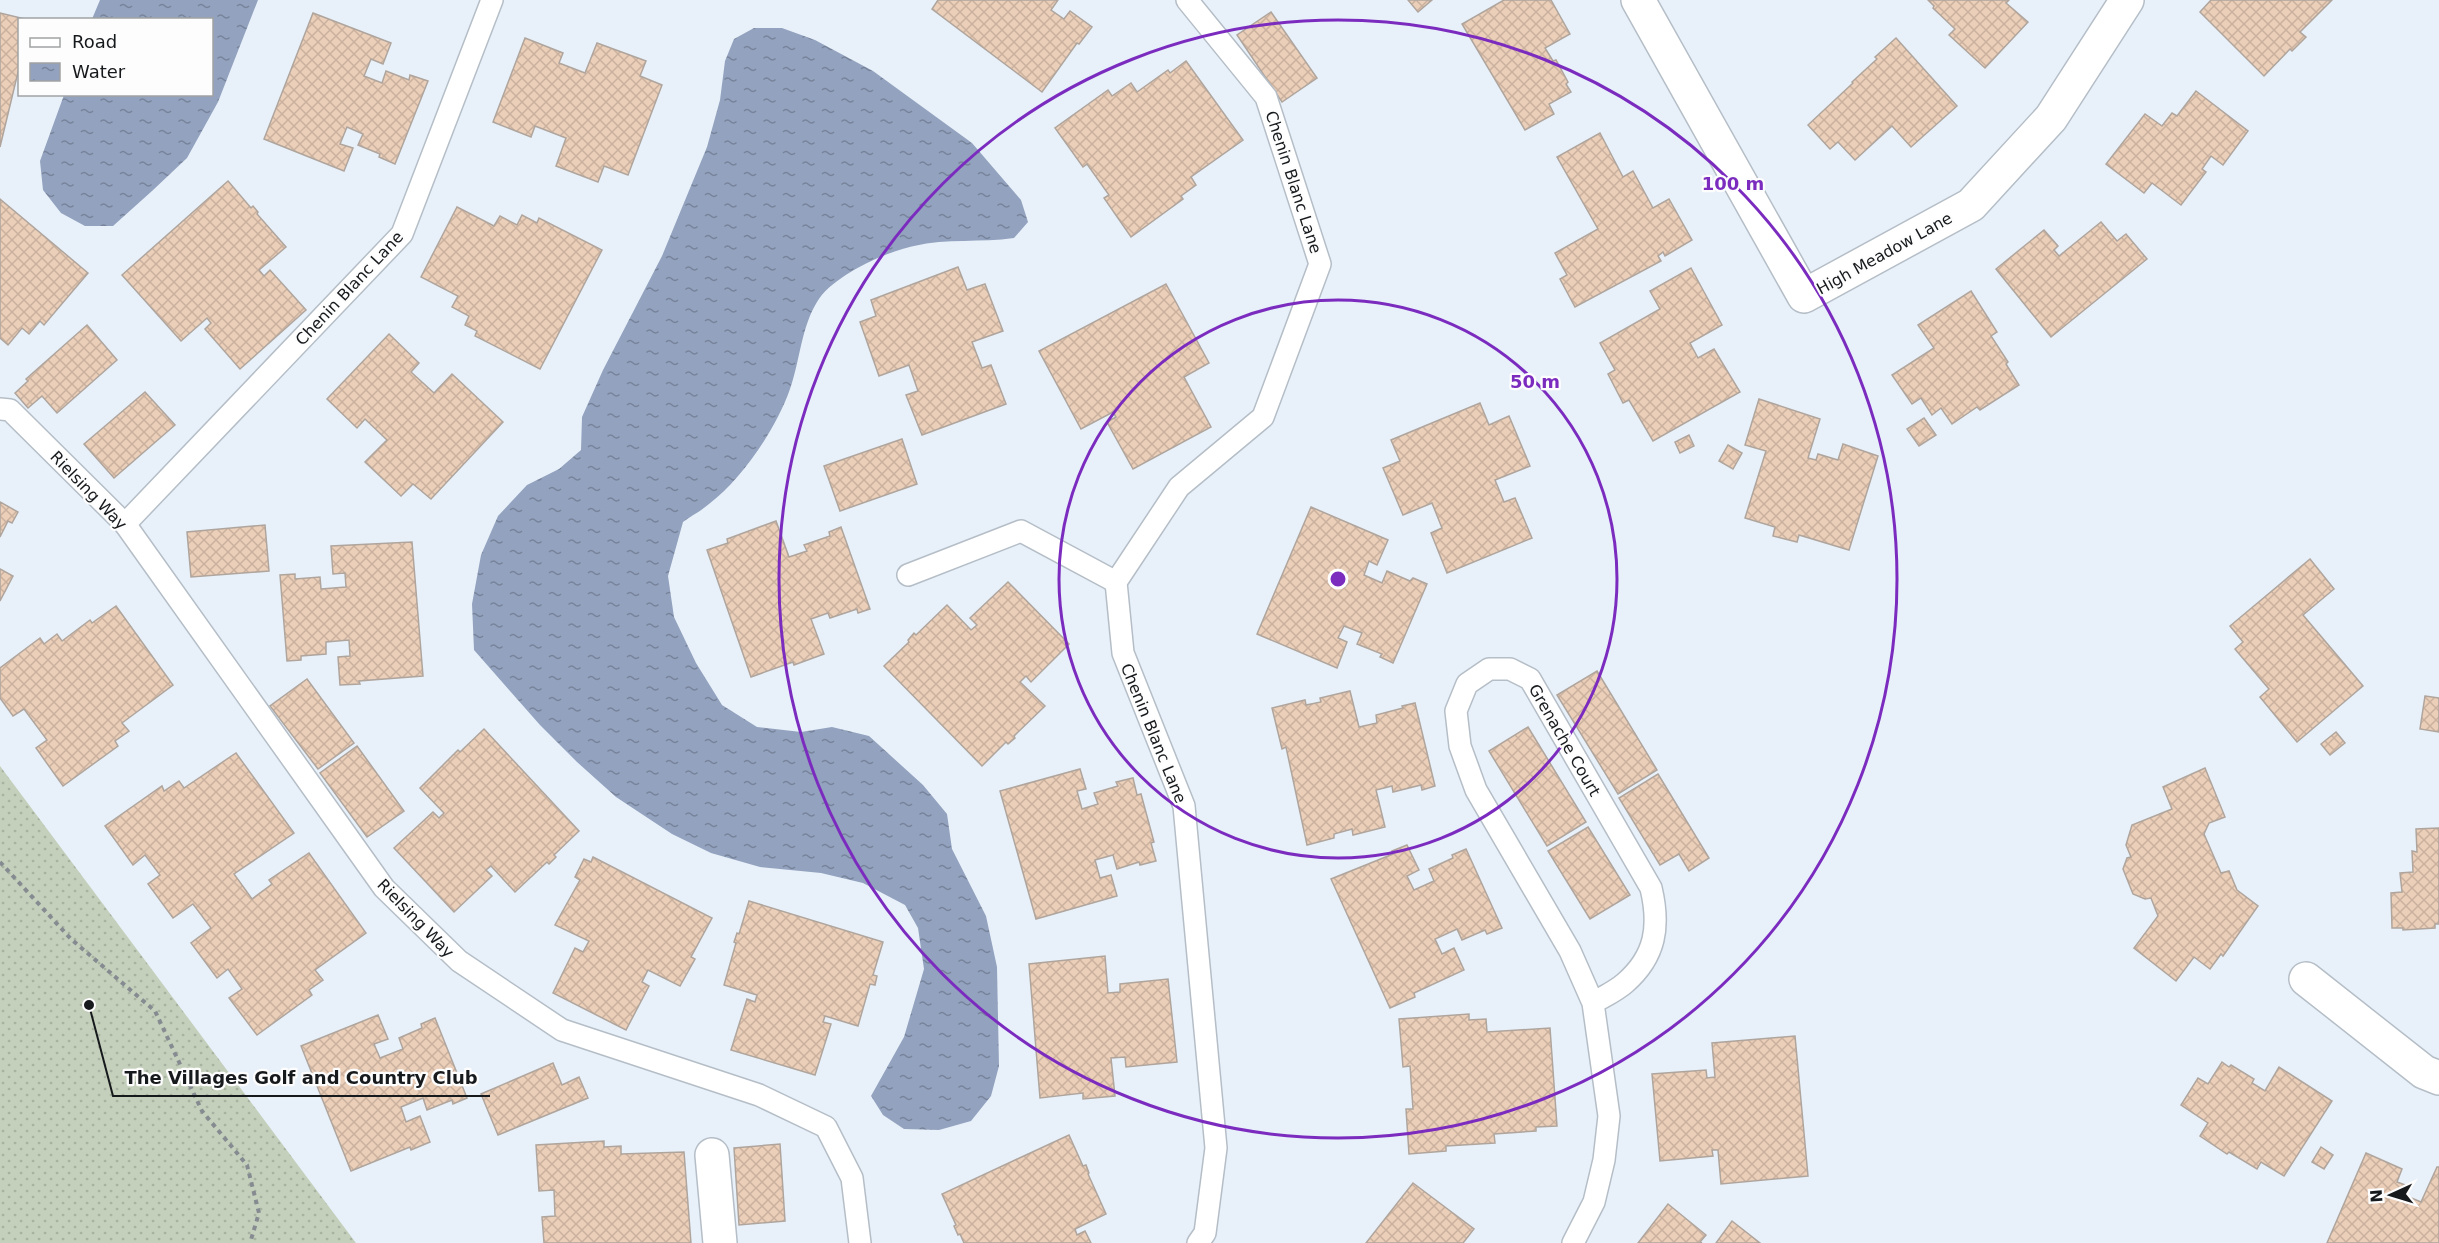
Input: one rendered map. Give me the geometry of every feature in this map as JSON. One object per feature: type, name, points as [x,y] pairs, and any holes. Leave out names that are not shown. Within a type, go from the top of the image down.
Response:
[{"type":"street","name":"High Meadow Lane","points":[[1638,0],[1804,296],[1971,205],[2051,118],[2127,0]]},
{"type":"street","points":[[2306,979],[2424,1072],[2439,1078]]},
{"type":"street","points":[[712,1155],[720,1243]]},
{"type":"lane","name":"Chenin Blanc Lane","points":[[125,524],[402,234],[492,0]]},
{"type":"lane","name":"Chenin Blanc Lane","points":[[1187,0],[1266,97],[1320,264],[1263,417],[1179,487],[1116,582],[1123,652],[1184,806],[1216,1148],[1205,1233],[1198,1243]]},
{"type":"lane","name":"Rielsing Way","points":[[0,409],[10,411],[125,524],[384,888],[459,961],[562,1030],[759,1095],[826,1127],[852,1178],[860,1243]]},
{"type":"lane","points":[[908,575],[1021,531],[1116,582]]},
{"type":"lane","name":"Grenache Court","points":[[1573,1243],[1594,1202],[1604,1160],[1609,1116],[1593,1003],[1570,951],[1476,790],[1460,746],[1456,711],[1467,684],[1489,669],[1510,669],[1530,679],[1651,888],[1657,911],[1655,934],[1646,959],[1625,984],[1593,1003]]},
{"type":"path","points":[[0,862],[71,939],[155,1011],[202,1111],[247,1165],[259,1213],[250,1243]]},
{"type":"green space","points":[[0,766],[356,1243],[0,1243]]},
{"type":"water","points":[[100,0],[258,0],[218,102],[187,158],[113,226],[85,226],[61,213],[43,190],[40,161],[64,96],[213,96],[213,18],[92,18]]},
{"type":"water","points":[[754,28],[782,28],[815,40],[873,71],[972,143],[1021,200],[1028,222],[1014,238],[951,241],[902,249],[860,266],[824,292],[807,323],[790,389],[776,420],[757,452],[734,481],[706,507],[683,522],[668,576],[674,617],[696,663],[722,705],[757,727],[801,732],[832,727],[869,736],[923,785],[947,814],[952,849],[986,916],[997,967],[999,1066],[991,1096],[971,1121],[939,1130],[904,1129],[883,1115],[871,1096],[904,1037],[924,969],[918,928],[905,905],[863,883],[821,873],[760,867],[711,853],[672,834],[616,797],[577,762],[540,725],[474,650],[472,604],[481,555],[498,516],[527,485],[559,469],[581,450],[582,417],[603,370],[662,256],[707,147],[720,100],[725,61],[734,39]]},
{"type":"building","points":[[938,0],[1058,0],[1051,10],[1064,19],[1070,11],[1092,27],[1079,44],[1077,43],[1042,92],[932,9]]},
{"type":"building","points":[[1408,0],[1432,0],[1418,12]]},
{"type":"building","points":[[1504,0],[1551,0],[1570,34],[1545,48],[1553,61],[1556,60],[1571,92],[1549,104],[1554,114],[1525,130],[1462,24]]},
{"type":"building","points":[[1928,0],[2009,0],[2006,3],[2028,22],[1985,68],[1949,35],[1955,29]]},
{"type":"building","points":[[2211,0],[2332,0],[2300,32],[2306,37],[2292,51],[2290,49],[2264,76],[2200,12]]},
{"type":"building","points":[[1271,12],[1317,78],[1282,102],[1237,35]]},
{"type":"building","points":[[0,13],[21,18],[18,18],[18,72],[0,147]]},
{"type":"building","points":[[313,13],[391,43],[383,64],[371,59],[364,76],[382,83],[386,71],[409,80],[410,75],[428,81],[395,164],[379,157],[380,154],[358,145],[363,134],[347,127],[340,144],[353,148],[344,171],[264,139]]},
{"type":"building","points":[[525,38],[563,53],[559,63],[585,73],[597,43],[646,61],[640,76],[662,85],[628,175],[604,166],[598,182],[556,166],[566,138],[535,126],[531,137],[493,122]]},
{"type":"building","points":[[1896,38],[1957,106],[1911,147],[1892,126],[1855,160],[1838,142],[1830,149],[1808,125]]},
{"type":"building","points":[[1186,61],[1243,140],[1191,177],[1196,185],[1181,196],[1183,199],[1131,237],[1104,198],[1109,195],[1087,164],[1083,167],[1055,128],[1108,90],[1112,96],[1131,83],[1137,92],[1168,70],[1170,73]]},
{"type":"building","points":[[2196,91],[2248,131],[2223,165],[2211,156],[2202,169],[2206,172],[2181,205],[2152,183],[2144,193],[2106,164],[2145,114],[2162,126],[2172,113],[2177,116]]},
{"type":"building","points":[[1600,133],[1623,177],[1633,171],[1653,208],[1669,199],[1692,240],[1665,256],[1663,252],[1658,256],[1661,261],[1575,307],[1560,279],[1567,275],[1555,253],[1598,229],[1557,157]]},
{"type":"building","points":[[228,181],[251,208],[253,206],[257,214],[286,247],[259,270],[264,276],[270,270],[306,310],[240,369],[205,329],[211,323],[207,318],[181,341],[122,275]]},
{"type":"building","points":[[0,199],[88,273],[44,325],[40,321],[29,334],[22,328],[8,345],[0,338]]},
{"type":"building","points":[[457,207],[494,226],[500,216],[517,225],[522,215],[537,223],[539,218],[602,250],[540,369],[475,336],[477,331],[465,325],[469,316],[452,307],[458,296],[421,277]]},
{"type":"building","points":[[2101,222],[2117,241],[2126,234],[2147,259],[2051,337],[1996,269],[2044,230],[2058,246],[2054,250],[2059,256]]},
{"type":"building","points":[[958,267],[967,290],[985,284],[1003,331],[972,342],[982,368],[991,365],[1006,404],[922,435],[906,395],[918,391],[909,365],[879,376],[860,322],[876,316],[871,300]]},
{"type":"building","points":[[1691,268],[1722,325],[1690,343],[1698,358],[1714,349],[1740,392],[1653,441],[1629,400],[1623,403],[1608,374],[1615,370],[1600,343],[1660,309],[1650,291]]},
{"type":"building","points":[[1166,284],[1209,363],[1184,377],[1211,427],[1133,469],[1107,422],[1116,417],[1113,412],[1081,429],[1039,351]]},
{"type":"building","points":[[1971,291],[1997,332],[1991,336],[2008,362],[2006,364],[2019,385],[1980,410],[1977,407],[1952,424],[1941,408],[1932,415],[1921,398],[1912,404],[1892,375],[1934,348],[1918,325]]},
{"type":"building","points":[[87,325],[117,360],[57,413],[42,396],[28,408],[15,393],[28,381],[26,379]]},
{"type":"building","points":[[389,334],[419,363],[411,372],[434,393],[452,374],[503,422],[431,499],[413,484],[401,496],[365,462],[387,440],[365,419],[357,428],[327,399]]},
{"type":"building","points":[[145,392],[175,425],[114,478],[84,444]]},
{"type":"building","points":[[1759,399],[1820,419],[1808,458],[1816,460],[1818,454],[1838,460],[1843,444],[1878,456],[1849,550],[1799,535],[1797,542],[1773,536],[1775,527],[1745,518],[1766,451],[1745,445]]},
{"type":"building","points":[[1480,403],[1489,425],[1509,416],[1530,466],[1495,480],[1504,502],[1515,498],[1532,538],[1447,573],[1431,533],[1442,528],[1432,503],[1403,515],[1383,468],[1400,461],[1391,440]]},
{"type":"building","points":[[1924,418],[1936,435],[1919,446],[1907,429]]},
{"type":"building","points":[[1689,435],[1694,446],[1680,453],[1675,442]]},
{"type":"building","points":[[902,439],[917,484],[840,511],[824,466]]},
{"type":"building","points":[[1728,445],[1742,453],[1733,469],[1719,461]]},
{"type":"building","points":[[0,502],[18,512],[12,523],[8,521],[0,537]]},
{"type":"building","points":[[1311,507],[1388,540],[1377,565],[1369,561],[1364,575],[1382,583],[1387,571],[1410,581],[1413,578],[1427,584],[1393,663],[1380,657],[1382,654],[1357,644],[1362,633],[1344,626],[1338,638],[1347,642],[1337,668],[1257,634]]},
{"type":"building","points":[[776,521],[789,557],[807,551],[804,545],[830,536],[829,532],[841,527],[870,609],[858,613],[857,609],[830,618],[828,613],[811,619],[824,654],[751,677],[707,550],[728,543],[727,539]]},
{"type":"building","points":[[265,525],[269,571],[191,577],[187,532]]},
{"type":"building","points":[[412,542],[423,676],[359,681],[360,684],[340,685],[338,657],[350,656],[349,640],[326,642],[326,654],[301,656],[301,660],[287,661],[280,575],[295,574],[295,579],[320,577],[321,589],[346,587],[345,573],[333,574],[331,546]]},
{"type":"building","points":[[2310,559],[2334,589],[2303,615],[2363,686],[2297,742],[2260,697],[2269,689],[2235,649],[2243,642],[2230,626]]},
{"type":"building","points":[[0,569],[13,576],[0,601]]},
{"type":"building","points":[[1008,582],[1069,644],[1031,682],[1026,676],[1020,682],[1045,706],[1014,736],[1015,738],[1008,744],[1006,742],[982,766],[884,666],[909,642],[908,640],[914,633],[916,635],[947,605],[971,630],[977,625],[970,618]]},
{"type":"building","points":[[116,606],[173,685],[122,723],[129,731],[115,741],[118,746],[63,786],[36,748],[47,740],[24,709],[13,716],[0,698],[0,668],[40,638],[44,644],[57,634],[62,641],[90,620],[92,623]]},
{"type":"building","points":[[1597,671],[1657,770],[1618,794],[1557,695]]},
{"type":"building","points":[[307,679],[354,743],[318,769],[270,706]]},
{"type":"building","points":[[1350,691],[1359,727],[1377,723],[1376,715],[1415,703],[1435,786],[1422,790],[1421,785],[1393,792],[1392,786],[1376,790],[1385,827],[1353,835],[1352,829],[1334,834],[1334,838],[1307,845],[1286,747],[1282,749],[1272,708],[1305,700],[1306,705],[1321,702],[1320,698]]},
{"type":"building","points":[[2425,696],[2439,698],[2439,732],[2420,729]]},
{"type":"building","points":[[1528,727],[1586,822],[1547,846],[1489,751]]},
{"type":"building","points":[[484,729],[579,831],[554,855],[556,857],[549,864],[547,862],[515,892],[491,866],[486,870],[492,876],[454,912],[394,848],[433,812],[439,818],[444,813],[420,788],[458,750],[460,752]]},
{"type":"building","points":[[2336,732],[2345,743],[2330,755],[2321,744]]},
{"type":"building","points":[[357,746],[404,811],[367,837],[320,773]]},
{"type":"building","points":[[236,753],[294,833],[234,874],[252,899],[272,884],[269,880],[309,853],[366,933],[315,970],[323,980],[309,990],[312,995],[257,1035],[229,998],[242,989],[228,969],[217,978],[191,943],[211,928],[193,904],[173,918],[148,884],[160,875],[145,855],[133,865],[105,826],[162,786],[164,791],[179,781],[184,788]]},
{"type":"building","points":[[2205,768],[2225,817],[2209,823],[2204,834],[2221,873],[2229,871],[2237,890],[2258,906],[2223,956],[2221,954],[2210,969],[2194,957],[2176,981],[2134,948],[2158,916],[2151,898],[2145,899],[2133,894],[2123,869],[2127,858],[2131,857],[2126,845],[2132,825],[2172,809],[2163,787]]},
{"type":"building","points":[[1080,769],[1086,789],[1077,791],[1082,809],[1098,804],[1094,793],[1118,786],[1116,782],[1133,778],[1137,795],[1141,794],[1154,842],[1151,843],[1156,861],[1140,865],[1139,862],[1117,869],[1113,855],[1095,860],[1100,878],[1111,875],[1117,896],[1036,919],[1000,791]]},
{"type":"building","points":[[1658,774],[1709,858],[1689,871],[1679,854],[1660,865],[1619,798]]},
{"type":"building","points":[[1588,827],[1630,895],[1590,919],[1548,851]]},
{"type":"building","points":[[2439,828],[2439,924],[2435,924],[2435,928],[2403,930],[2403,928],[2392,928],[2391,893],[2402,892],[2400,873],[2413,872],[2412,851],[2417,852],[2416,829]]},
{"type":"building","points":[[1407,845],[1419,870],[1407,876],[1414,890],[1434,881],[1429,869],[1466,849],[1502,928],[1487,934],[1485,930],[1462,940],[1457,929],[1435,939],[1442,954],[1454,948],[1464,970],[1414,993],[1415,997],[1390,1008],[1331,879],[1393,854],[1392,851]]},
{"type":"building","points":[[593,857],[712,918],[691,957],[695,959],[680,986],[648,970],[642,982],[649,986],[626,1030],[553,993],[575,948],[583,952],[589,941],[555,925],[580,880],[575,877],[584,859],[591,862]]},
{"type":"building","points":[[749,901],[883,942],[873,975],[877,976],[875,985],[870,984],[858,1026],[825,1016],[823,1022],[831,1024],[815,1075],[731,1050],[747,999],[755,1002],[757,995],[724,985],[736,943],[734,942],[737,933],[739,934]]},
{"type":"building","points":[[1105,956],[1108,993],[1120,992],[1120,984],[1168,979],[1177,1062],[1126,1067],[1125,1057],[1111,1058],[1115,1096],[1083,1099],[1083,1093],[1040,1098],[1029,964]]},
{"type":"building","points":[[1469,1014],[1469,1020],[1486,1019],[1487,1032],[1550,1028],[1557,1126],[1536,1127],[1536,1131],[1494,1134],[1495,1143],[1446,1146],[1446,1151],[1409,1154],[1406,1109],[1413,1109],[1410,1066],[1403,1067],[1399,1019]]},
{"type":"building","points":[[378,1015],[388,1039],[374,1044],[380,1058],[403,1049],[399,1038],[422,1028],[421,1024],[435,1018],[467,1098],[453,1104],[452,1100],[427,1110],[423,1098],[401,1107],[406,1122],[420,1116],[430,1142],[411,1150],[410,1147],[351,1171],[301,1046]]},
{"type":"building","points":[[1795,1036],[1808,1176],[1721,1184],[1718,1150],[1712,1150],[1713,1156],[1660,1161],[1652,1074],[1706,1070],[1707,1078],[1715,1077],[1712,1043]]},
{"type":"building","points":[[2222,1062],[2254,1079],[2252,1083],[2265,1091],[2279,1067],[2332,1101],[2284,1176],[2261,1162],[2257,1169],[2229,1152],[2227,1154],[2200,1136],[2208,1123],[2181,1105],[2198,1078],[2208,1084]]},
{"type":"building","points":[[553,1063],[562,1085],[579,1077],[588,1098],[498,1135],[481,1094]]},
{"type":"building","points":[[1069,1135],[1083,1166],[1086,1165],[1106,1214],[1075,1229],[1077,1235],[1085,1231],[1091,1243],[964,1243],[960,1234],[958,1235],[942,1194]]},
{"type":"building","points":[[604,1141],[604,1147],[621,1146],[621,1154],[684,1152],[691,1243],[544,1243],[542,1217],[555,1216],[554,1190],[539,1191],[536,1145]]},
{"type":"building","points":[[780,1144],[785,1221],[739,1225],[734,1148]]},
{"type":"building","points":[[2321,1147],[2333,1155],[2324,1169],[2312,1162]]},
{"type":"building","points":[[2366,1153],[2402,1169],[2397,1182],[2408,1186],[2404,1195],[2421,1202],[2439,1167],[2439,1243],[2327,1243]]},
{"type":"building","points":[[1413,1183],[1474,1229],[1463,1243],[1366,1243]]},
{"type":"building","points":[[1668,1204],[1706,1235],[1700,1242],[1702,1243],[1638,1243]]},
{"type":"building","points":[[1732,1221],[1760,1243],[1716,1243]]},
{"type":"place","name":"The Villages Golf and Country Club","points":[[89,1005]]}]
